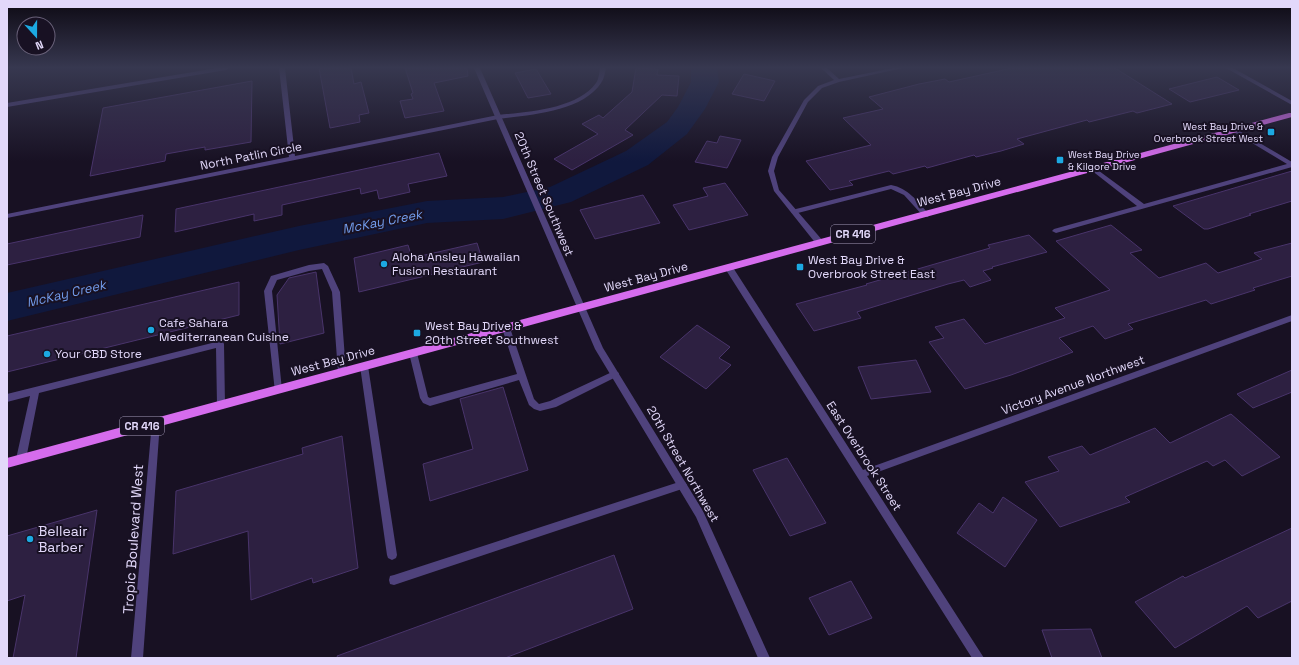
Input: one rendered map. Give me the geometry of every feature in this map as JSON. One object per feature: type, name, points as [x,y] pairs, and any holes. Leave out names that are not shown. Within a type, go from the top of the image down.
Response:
[{"type":"main road","name":"West Bay Drive","points":[[7,463],[1292,116]]},
{"type":"street","points":[[7,105],[42,99]]},
{"type":"street","points":[[285,99],[292,159]]},
{"type":"street","name":"20th Street Southwest","points":[[490,99],[582,308]]},
{"type":"street","name":"North Patlin Circle","points":[[7,216],[498,117],[532,113],[574,102],[579,99]]},
{"type":"street","points":[[808,99],[775,157],[771,171],[776,190],[820,243]]},
{"type":"street","points":[[1056,231],[1292,165],[1236,131]]},
{"type":"street","points":[[1093,169],[1143,207]]},
{"type":"street","points":[[794,212],[891,187],[897,188],[904,192],[926,215]]},
{"type":"street","points":[[278,390],[268,291],[274,278],[309,268],[324,266],[336,292],[342,372]]},
{"type":"street","name":"East Overbrook Street","points":[[729,268],[862,474],[978,658]]},
{"type":"street","name":"20th Street Northwest","points":[[582,308],[599,349],[700,514],[764,658]]},
{"type":"street","name":"Victory Avenue Northwest","points":[[862,474],[1292,318]]},
{"type":"street","points":[[506,328],[521,376],[532,404],[537,407],[543,408],[615,374]]},
{"type":"street","points":[[7,398],[220,344],[221,405]]},
{"type":"street","points":[[414,353],[424,398],[426,401],[430,402],[521,376]]},
{"type":"street","points":[[364,366],[392,555]]},
{"type":"street","points":[[21,459],[35,391]]},
{"type":"street","name":"Tropic Boulevard West","points":[[137,658],[156,422]]},
{"type":"street","points":[[394,580],[682,485]]},
{"type":"building","points":[[152,99],[252,99],[251,142],[205,150],[205,147],[166,154],[165,161],[90,176],[103,108]]},
{"type":"building","points":[[325,99],[365,99],[369,113],[359,115],[360,122],[330,128]]},
{"type":"building","points":[[413,99],[440,99],[444,111],[405,118],[400,101]]},
{"type":"building","points":[[624,99],[658,99],[625,130],[633,135],[572,170],[554,159],[598,134],[582,124],[599,115],[603,118]]},
{"type":"building","points":[[871,99],[1164,99],[1172,104],[1137,113],[1133,111],[1089,122],[1087,120],[1017,139],[1024,144],[1001,151],[976,157],[974,155],[927,168],[925,166],[893,174],[889,171],[849,181],[853,185],[830,190],[806,161],[871,145],[843,118],[883,109]]},
{"type":"building","points":[[1185,99],[1202,99],[1190,102]]},
{"type":"building","points":[[720,136],[741,140],[727,168],[695,162],[707,141],[717,143]]},
{"type":"building","points":[[439,153],[447,176],[408,184],[410,192],[379,199],[377,190],[361,194],[360,188],[282,205],[282,215],[254,221],[254,214],[175,232],[176,209]]},
{"type":"building","points":[[1292,171],[1292,201],[1249,214],[1251,215],[1208,229],[1204,229],[1173,206]]},
{"type":"building","points":[[725,183],[748,215],[689,230],[673,205],[708,196],[703,188]]},
{"type":"building","points":[[643,195],[660,223],[595,239],[580,210]]},
{"type":"building","points":[[143,215],[140,237],[7,265],[7,244]]},
{"type":"building","points":[[1111,225],[1142,250],[1130,253],[1159,278],[1206,263],[1218,273],[1262,259],[1254,253],[1292,243],[1292,276],[1253,288],[1255,290],[1211,304],[1206,300],[1128,324],[1133,329],[1105,339],[1093,326],[1059,338],[1073,352],[1011,375],[965,389],[929,342],[944,338],[935,327],[964,319],[985,344],[1065,318],[1055,308],[1110,290],[1056,241]]},
{"type":"building","points":[[1029,235],[1047,252],[992,267],[993,268],[983,271],[991,280],[970,287],[964,280],[948,284],[857,312],[861,318],[814,331],[796,304],[867,285],[866,284],[990,248],[988,245]]},
{"type":"building","points":[[477,243],[483,262],[359,292],[354,258],[408,245],[412,258]]},
{"type":"building","points":[[316,272],[324,333],[280,344],[277,295],[289,278]]},
{"type":"building","points":[[239,282],[239,315],[7,372],[7,336]]},
{"type":"building","points":[[697,325],[730,347],[719,358],[731,365],[706,389],[660,357]]},
{"type":"building","points":[[916,360],[931,392],[871,399],[858,367]]},
{"type":"building","points":[[1292,370],[1292,392],[1253,408],[1237,394]]},
{"type":"building","points":[[503,387],[528,470],[430,501],[423,464],[473,449],[460,399]]},
{"type":"building","points":[[1231,414],[1280,457],[1242,476],[1225,460],[1213,466],[1207,461],[1125,497],[1130,502],[1060,527],[1025,482],[1059,471],[1048,457],[1082,446],[1090,455],[1155,428],[1170,443]]},
{"type":"building","points":[[342,436],[358,568],[313,583],[312,578],[251,600],[248,531],[173,554],[176,491],[303,454],[302,448]]},
{"type":"building","points":[[787,458],[826,523],[790,536],[753,470]]},
{"type":"building","points":[[1003,497],[1037,520],[1005,567],[957,533],[979,503],[993,513]]},
{"type":"building","points":[[97,510],[76,658],[13,658],[25,595],[7,601],[7,536]]},
{"type":"building","points":[[1292,528],[1292,601],[1258,618],[1247,606],[1175,648],[1135,602],[1183,576],[1185,578]]},
{"type":"building","points":[[614,555],[633,609],[505,658],[338,658],[337,656]]},
{"type":"building","points":[[851,581],[872,618],[829,635],[809,598]]},
{"type":"building","points":[[1091,629],[1102,658],[1052,658],[1042,630]]},
{"type":"waterway","name":"McKay Creek","points":[[7,307],[299,238],[427,212],[503,208],[559,195],[637,158],[677,128],[696,99]]},
{"type":"place","name":"West Bay Drive & Overbrook Street West","points":[[1271,132]]},
{"type":"place","name":"West Bay Drive & Kilgore Drive","points":[[1060,160]]},
{"type":"place","name":"Aloha Ansley Hawaiian Fusion Restaurant","points":[[384,264]]},
{"type":"place","name":"West Bay Drive & Overbrook Street East","points":[[800,267]]},
{"type":"place","name":"Cafe Sahara Mediterranean Cuisine","points":[[151,330]]},
{"type":"place","name":"West Bay Drive & 20th Street Southwest","points":[[417,333]]},
{"type":"place","name":"Your CBD Store","points":[[47,354]]},
{"type":"place","name":"Belleair Barber","points":[[30,539]]}]
